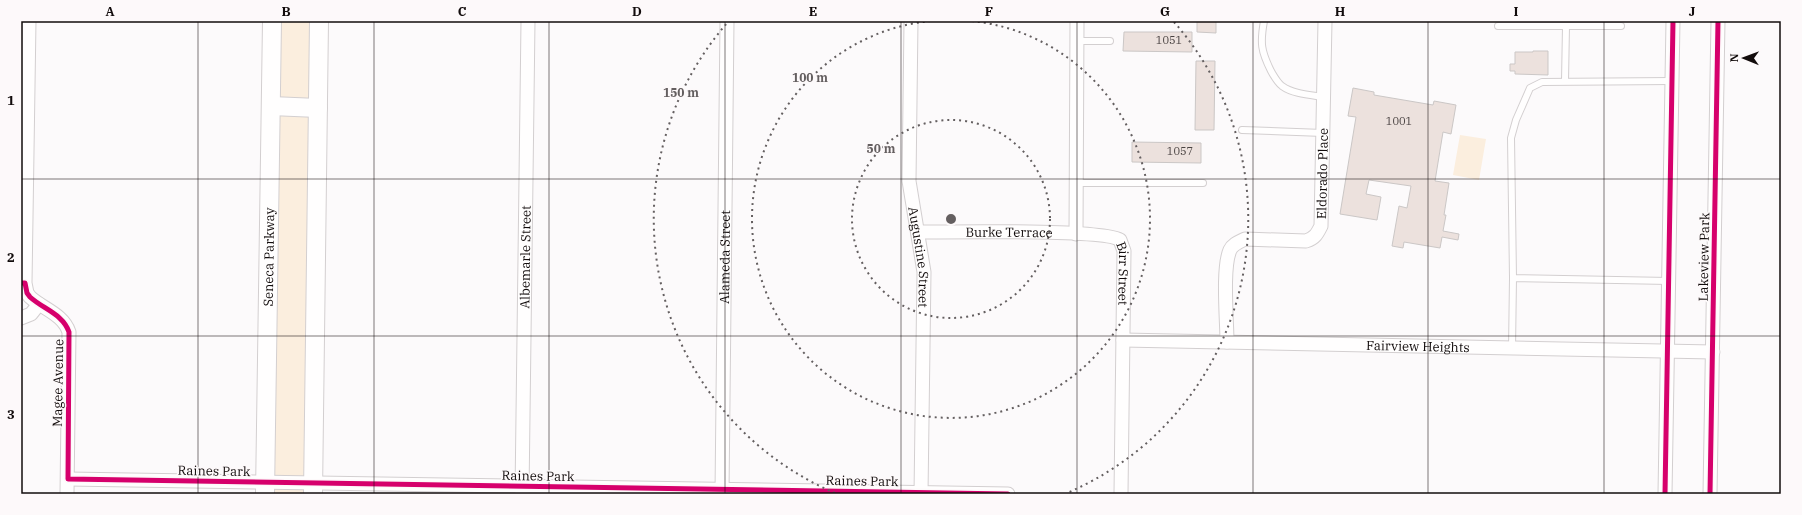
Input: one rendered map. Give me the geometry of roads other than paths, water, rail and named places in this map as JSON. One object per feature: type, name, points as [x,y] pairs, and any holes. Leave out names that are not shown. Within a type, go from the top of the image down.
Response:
[{"type":"street","name":"Magee Avenue","points":[[29,21],[23,283],[30,297],[60,317],[69,332],[67,494]]},
{"type":"street","name":"Seneca Parkway","points":[[265,488],[272,21]]},
{"type":"street","points":[[314,489],[319,21]]},
{"type":"street","name":"Albemarle Street","points":[[522,490],[528,21]]},
{"type":"street","name":"Alameda Street","points":[[722,492],[727,21]]},
{"type":"street","name":"Augustine Street","points":[[911,21],[909,181],[924,272],[921,493]]},
{"type":"street","points":[[1076,234],[1077,21]]},
{"type":"street","name":"Eldorado Place","points":[[1227,342],[1226,271],[1230,249],[1236,243],[1244,239],[1306,241],[1313,239],[1321,226],[1325,21]]},
{"type":"street","points":[[1665,494],[1673,21]]},
{"type":"street","name":"Lakeview Park","points":[[1710,494],[1718,21]]},
{"type":"street","points":[[271,106],[318,108]]},
{"type":"street","name":"Burke Terrace","points":[[918,232],[1076,234]]},
{"type":"street","name":"Birr Street","points":[[1076,234],[1116,237],[1122,243],[1124,250],[1121,494]]},
{"type":"street","points":[[21,318],[31,314],[39,304]]},
{"type":"street","name":"Fairview Heights","points":[[1123,340],[1713,352]]},
{"type":"street","name":"Raines Park","points":[[68,479],[314,489],[1008,494]]},
{"type":"lane","points":[[1264,21],[1261,42],[1262,51],[1275,79],[1281,86],[1287,89],[1307,95],[1324,97]]},
{"type":"lane","points":[[1498,26],[1621,26]]},
{"type":"lane","points":[[1566,26],[1566,82]]},
{"type":"lane","points":[[1077,41],[1110,41]]},
{"type":"lane","points":[[1512,349],[1513,278],[1511,138],[1516,120],[1530,88],[1542,82],[1672,81]]},
{"type":"lane","points":[[1242,130],[1323,133]]},
{"type":"lane","points":[[1077,183],[1203,183]]},
{"type":"lane","points":[[1513,278],[1669,281]]}]
